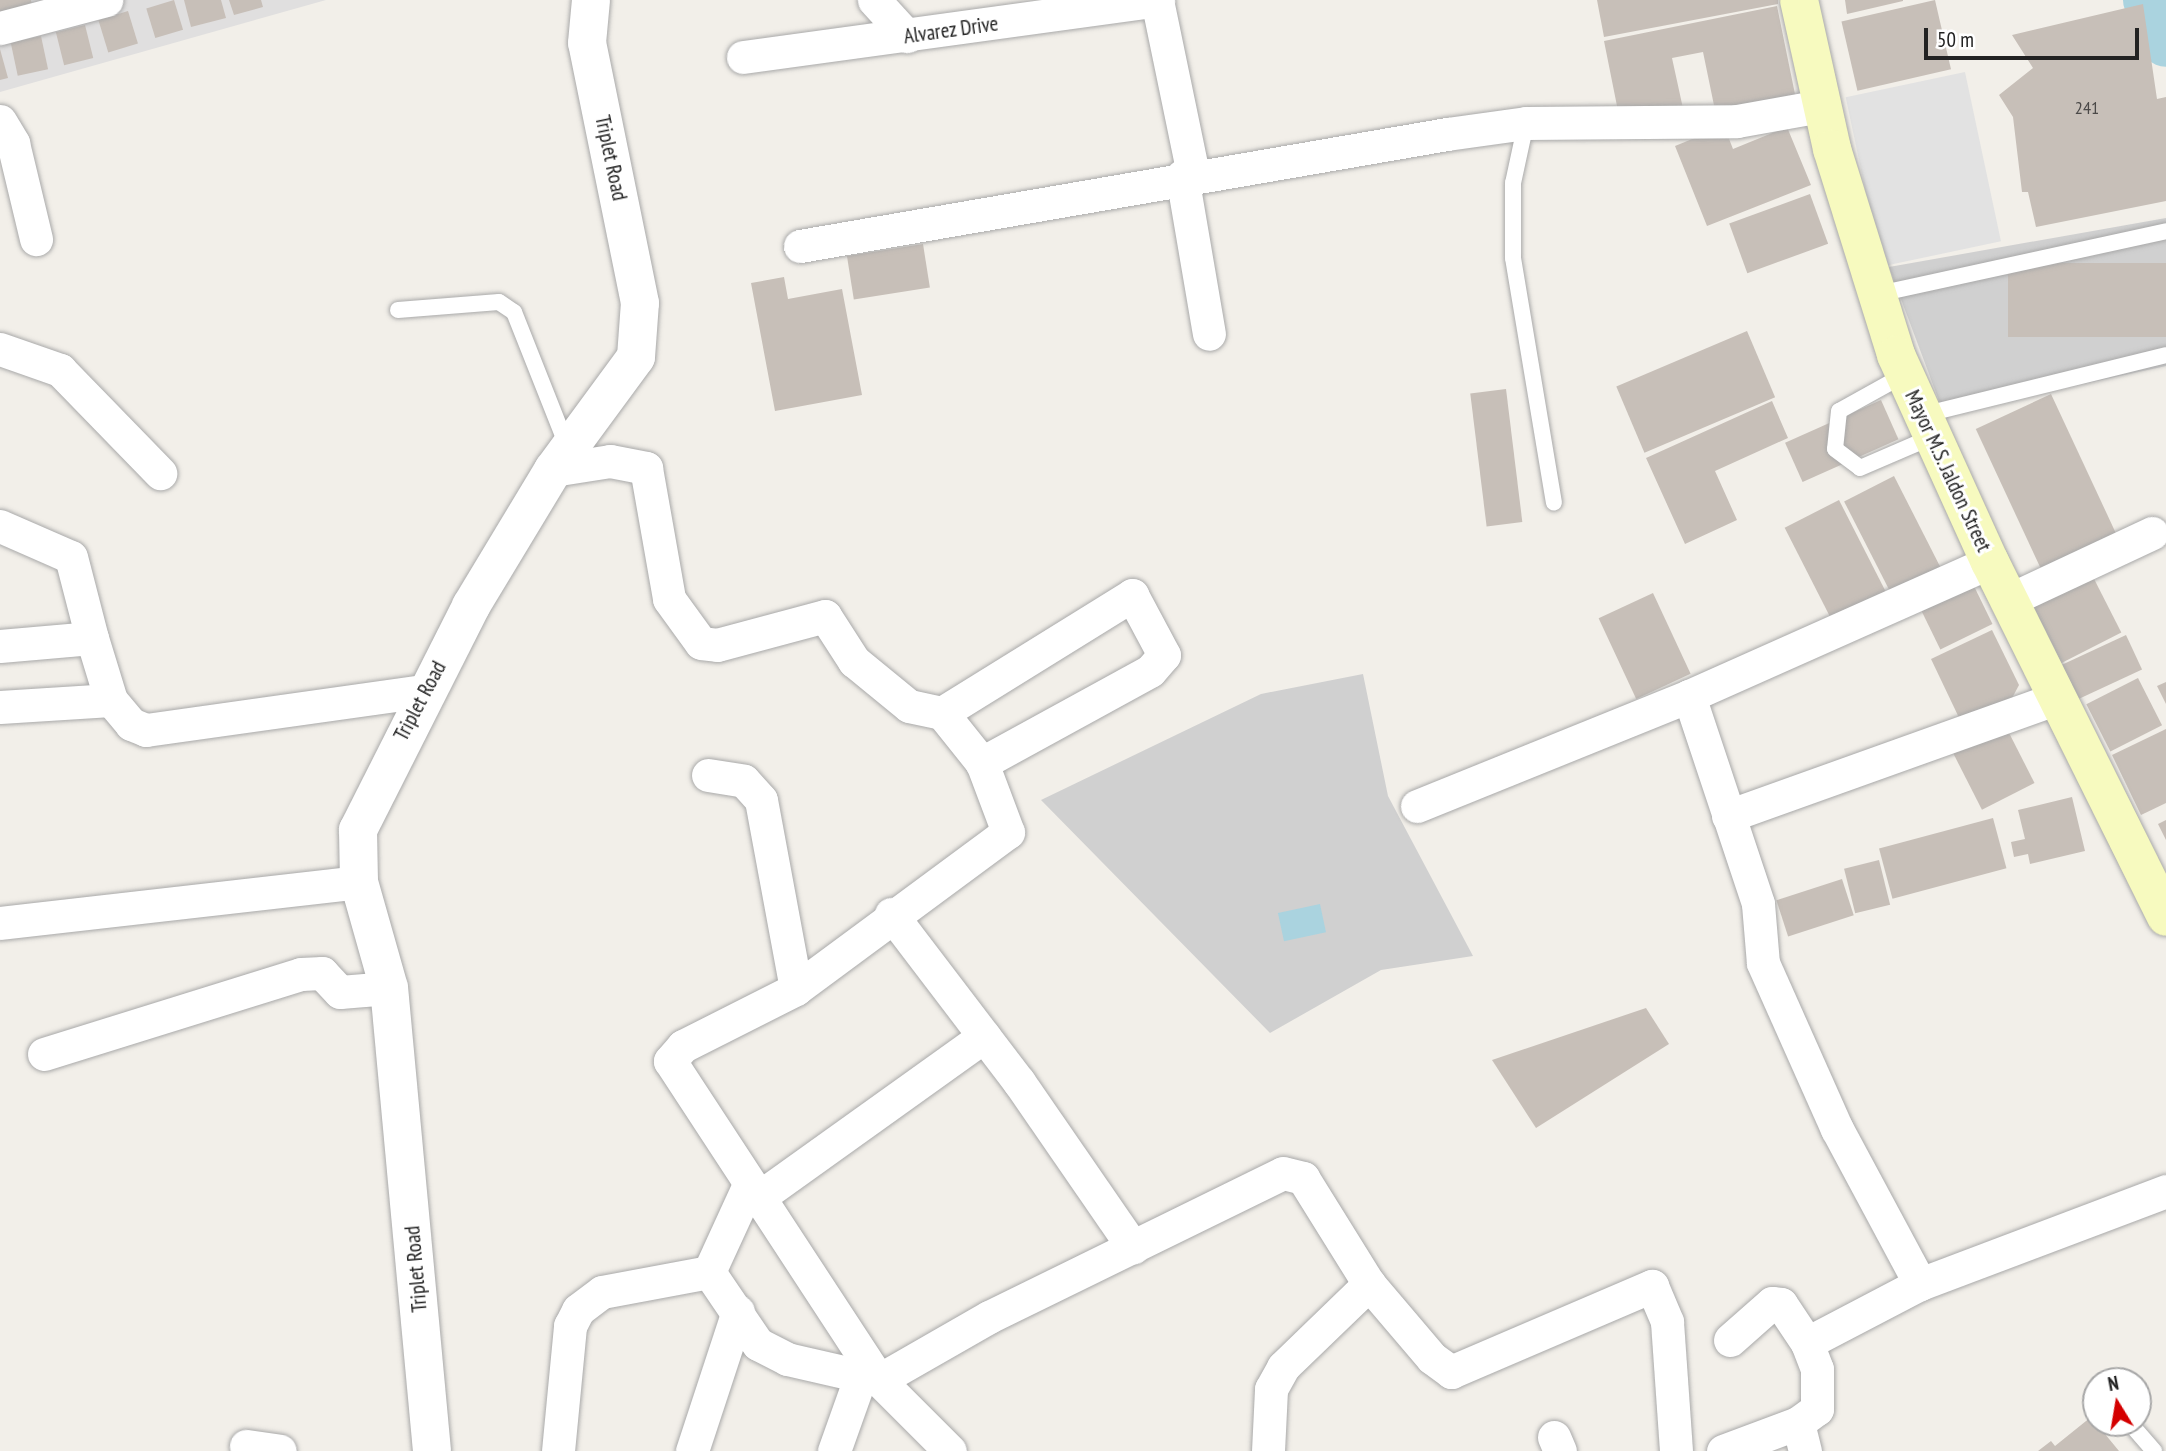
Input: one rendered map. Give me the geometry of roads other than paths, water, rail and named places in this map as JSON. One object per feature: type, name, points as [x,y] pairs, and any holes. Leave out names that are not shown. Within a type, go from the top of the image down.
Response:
[{"type":"main road","name":"Mayor M.S. Jaldon Street","points":[[1799,0],[1821,106],[1876,294],[1904,375],[1990,562],[2166,918]]},
{"type":"street","points":[[0,28],[107,0]]},
{"type":"street","name":"Triplet Road","points":[[432,1451],[389,988],[359,882],[358,830],[424,691],[561,459],[636,357],[642,330],[587,43],[591,0]]},
{"type":"street","points":[[874,0],[907,36]]},
{"type":"street","points":[[1158,0],[1188,175],[1209,334]]},
{"type":"street","name":"Alvarez Drive","points":[[743,57],[907,36],[1119,3],[1158,0]]},
{"type":"street","points":[[800,246],[1188,175],[1526,123],[1737,121],[1821,106]]},
{"type":"street","points":[[0,121],[12,143],[36,239]]},
{"type":"street","points":[[0,349],[60,370],[160,473]]},
{"type":"street","points":[[561,459],[610,461],[646,468],[669,599],[701,643],[717,645],[825,616],[854,661],[894,697],[942,713],[982,763],[1008,832],[891,914],[796,989],[683,1045],[670,1061],[870,1379],[950,1451]]},
{"type":"street","points":[[0,526],[71,557],[111,700],[131,724],[146,730],[424,691]]},
{"type":"street","points":[[2009,600],[2152,533]]},
{"type":"street","points":[[1417,806],[1689,696],[1990,562]]},
{"type":"street","points":[[942,713],[1132,595],[1164,655],[1150,671],[982,763]]},
{"type":"street","points":[[0,646],[92,638]]},
{"type":"street","points":[[1689,696],[1758,904],[1763,963],[1843,1140],[1920,1284]]},
{"type":"street","points":[[1728,816],[2058,698]]},
{"type":"street","points":[[0,707],[111,700]]},
{"type":"street","points":[[708,775],[744,781],[761,800],[796,989]]},
{"type":"street","points":[[0,923],[359,882]]},
{"type":"street","points":[[891,914],[984,1037],[1133,1247]]},
{"type":"street","points":[[44,1054],[302,974],[322,973],[340,992],[389,988]]},
{"type":"street","points":[[709,1272],[753,1192],[984,1037]]},
{"type":"street","points":[[834,1451],[870,1379],[1273,1177],[1294,1175],[1311,1189],[1368,1284],[1432,1358],[1451,1372],[1652,1286],[1667,1322],[1676,1451]]},
{"type":"street","points":[[1807,1343],[1920,1284],[2166,1191]]},
{"type":"street","points":[[709,1272],[769,1350],[870,1379]]},
{"type":"street","points":[[558,1451],[566,1345],[578,1310],[602,1292],[709,1272]]},
{"type":"street","points":[[1268,1451],[1271,1389],[1283,1367],[1368,1284]]},
{"type":"street","points":[[1723,1451],[1801,1437],[1817,1409],[1817,1369],[1807,1343],[1780,1304],[1772,1303],[1730,1340]]},
{"type":"street","points":[[692,1451],[738,1311]]},
{"type":"street","points":[[246,1446],[280,1451]]},
{"type":"lane","points":[[1526,123],[1513,183],[1513,258],[1554,503]]},
{"type":"lane","points":[[1876,294],[2166,231]]},
{"type":"lane","points":[[398,310],[499,302],[514,313],[561,459]]},
{"type":"lane","points":[[1904,375],[1839,411],[1835,449],[1860,468],[1927,426],[2166,355]]},
{"type":"lane","points":[[2142,1437],[2154,1451]]},
{"type":"water","points":[[1320,904],[1326,932],[1284,941],[1278,913]]},
{"type":"waterway","points":[[2149,0],[2166,41]]}]
